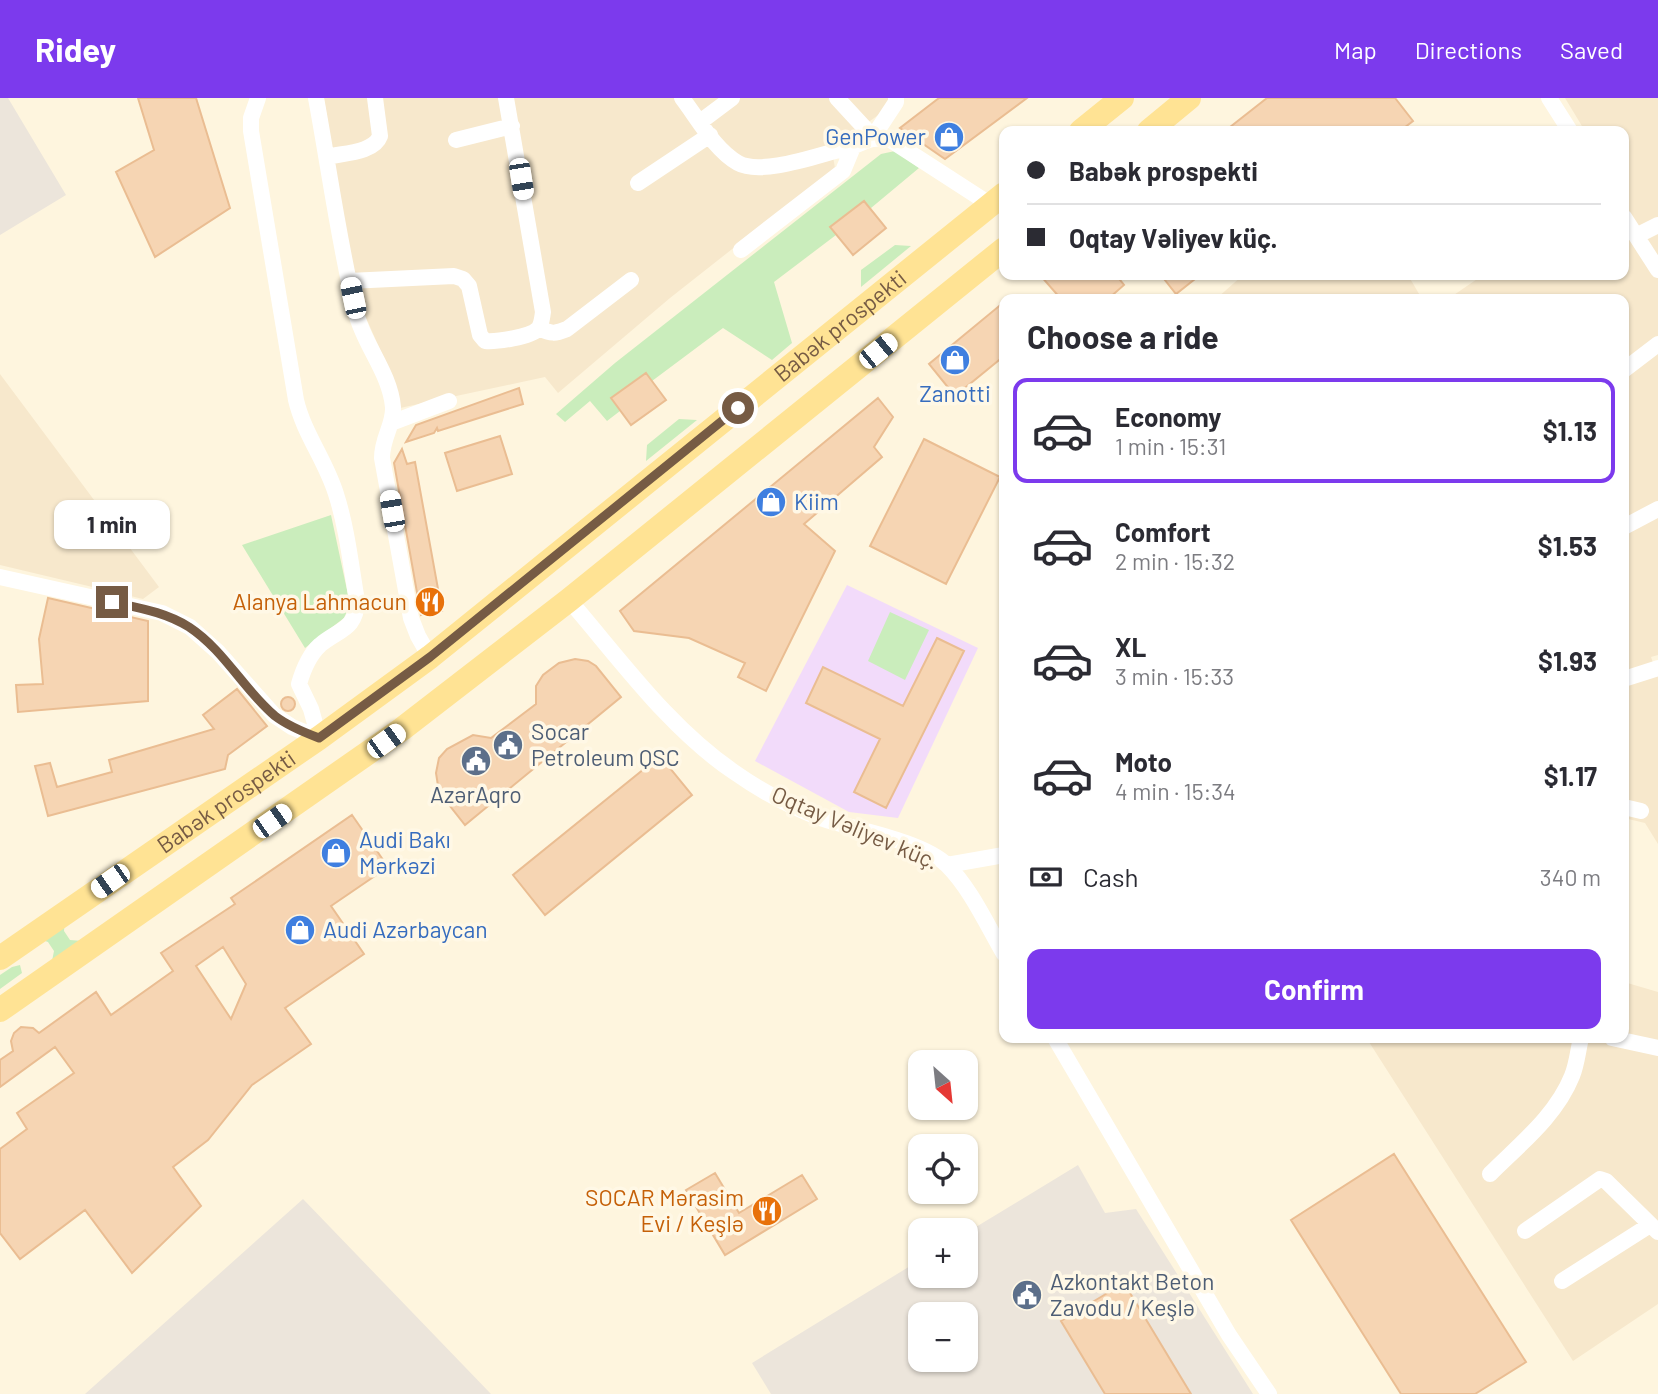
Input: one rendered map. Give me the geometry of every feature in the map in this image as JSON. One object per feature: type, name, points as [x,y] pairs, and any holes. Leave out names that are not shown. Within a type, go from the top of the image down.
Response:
[{"type":"main road","points":[[1087,126],[1122,98]]},
{"type":"main road","points":[[1155,126],[1189,98]]},
{"type":"main road","name":"Babək prospekti","points":[[0,958],[319,738],[430,657],[998,199]]},
{"type":"main road","name":"Babək prospekti","points":[[0,1010],[354,765],[569,600],[999,253]]},
{"type":"main road","points":[[191,877],[163,887],[95,929],[90,929],[83,923],[82,918],[92,905],[160,858],[221,805]]},
{"type":"main road","points":[[0,968],[22,954],[29,953],[36,961],[33,972],[0,996]]},
{"type":"street","points":[[258,98],[251,118],[251,131],[296,400],[301,421],[328,472],[337,496],[357,601],[357,614],[350,625],[318,646],[305,666],[299,684],[311,709],[319,738]]},
{"type":"street","points":[[316,98],[357,316],[390,391],[393,409],[391,423],[382,445],[382,458],[411,618],[430,657]]},
{"type":"street","points":[[327,157],[370,147],[378,142],[380,136],[375,98]]},
{"type":"street","points":[[349,281],[454,276],[463,279],[468,286],[480,335],[485,341],[496,342],[533,333],[539,328],[543,312],[506,98]]},
{"type":"street","points":[[682,98],[705,129],[736,162],[757,167],[853,147],[873,137],[896,98]]},
{"type":"street","points":[[638,183],[705,129],[732,98]]},
{"type":"street","points":[[837,98],[873,137],[888,139],[998,199]]},
{"type":"street","points":[[1549,98],[1567,126]]},
{"type":"street","points":[[456,140],[512,126]]},
{"type":"street","points":[[741,250],[843,171],[853,147]]},
{"type":"street","points":[[1629,225],[1658,270]]},
{"type":"street","points":[[1636,236],[1658,225]]},
{"type":"street","points":[[539,328],[549,334],[567,329],[631,280]]},
{"type":"street","points":[[1629,366],[1658,344]]},
{"type":"street","points":[[391,423],[449,401]]},
{"type":"street","points":[[1629,524],[1658,509]]},
{"type":"street","points":[[0,577],[162,613],[190,627],[218,652],[274,715],[292,727],[319,738]]},
{"type":"street","name":"Oqtay Vəliyev küç.","points":[[569,600],[683,730],[736,774],[821,818],[932,854],[947,865],[965,888],[999,946]]},
{"type":"street","points":[[1629,677],[1658,668]]},
{"type":"street","points":[[1629,808],[1641,811]]},
{"type":"street","points":[[947,865],[999,856]]},
{"type":"street","points":[[1629,1042],[1658,1048]]},
{"type":"street","points":[[1058,1043],[1229,1335],[1269,1394]]},
{"type":"street","points":[[1490,1174],[1540,1125],[1559,1102],[1573,1074],[1580,1043]]},
{"type":"street","points":[[1525,1231],[1600,1179],[1606,1181],[1654,1228],[1562,1281]]},
{"type":"shaded area","points":[[0,98],[8,98],[66,195],[0,235]]},
{"type":"shaded area","points":[[324,98],[902,98],[856,131],[831,145],[835,168],[670,298],[558,393],[545,377],[400,408],[390,372],[359,302]]},
{"type":"shaded area","points":[[1565,98],[1658,98],[1658,655],[1651,657],[1658,677],[1658,844],[1645,823],[1629,819],[1629,294],[1455,294],[1476,280],[1629,280],[1629,126],[1582,126]]},
{"type":"shaded area","points":[[1237,280],[1411,280],[1419,294],[1222,294]]},
{"type":"shaded area","points":[[0,374],[159,587],[143,599],[0,565]]},
{"type":"shaded area","points":[[847,585],[978,648],[898,818],[849,812],[755,761]]},
{"type":"shaded area","points":[[1629,983],[1658,992],[1658,1304],[1573,1361],[1370,1043],[1629,1043]]},
{"type":"shaded area","name":"Azkontakt Beton Zavodu / Keşlə","points":[[1078,1165],[1105,1213],[1136,1209],[1253,1394],[771,1394],[752,1363],[908,1267],[908,1288],[978,1288],[978,1226]]},
{"type":"shaded area","points":[[303,1199],[491,1394],[85,1394]]},
{"type":"green space","points":[[895,151],[919,168],[871,208],[864,201],[831,227],[836,235],[774,282],[792,343],[772,360],[723,328],[652,381],[645,373],[611,398],[620,411],[607,421],[590,401],[565,422],[556,414],[615,363],[881,154]]},
{"type":"green space","points":[[895,245],[911,246],[861,287],[861,270]]},
{"type":"green space","points":[[679,419],[697,420],[646,461],[647,445]]},
{"type":"green space","points":[[331,515],[350,604],[344,618],[305,648],[242,545]]},
{"type":"green space","points":[[890,612],[929,630],[905,680],[868,661]]},
{"type":"green space","points":[[65,918],[64,931],[70,940],[83,941],[52,961],[54,951],[48,942],[36,938]]},
{"type":"green space","points":[[20,965],[22,973],[0,989],[0,975]]},
{"type":"building","points":[[138,98],[196,98],[230,208],[155,257],[116,172],[154,150]]},
{"type":"building","points":[[939,98],[1027,98],[945,159],[900,128]]},
{"type":"building","points":[[1267,98],[1395,98],[1413,121],[1406,126],[1231,126]]},
{"type":"building","points":[[864,201],[886,228],[853,255],[830,227]]},
{"type":"building","points":[[1044,280],[1120,280],[1124,285],[1114,294],[1057,294]]},
{"type":"building","points":[[1165,280],[1194,280],[1176,294]]},
{"type":"building","points":[[999,306],[999,360],[955,396],[929,364]]},
{"type":"building","points":[[646,373],[666,400],[631,425],[611,398]]},
{"type":"building","points":[[519,388],[523,404],[438,431],[437,428],[434,433],[406,442],[416,425]]},
{"type":"building","points":[[878,398],[893,417],[874,447],[882,457],[804,524],[835,551],[766,691],[738,677],[745,663],[689,638],[634,631],[620,611]]},
{"type":"building","points":[[500,436],[512,474],[457,491],[445,453]]},
{"type":"building","points":[[924,439],[999,476],[946,584],[870,546]]},
{"type":"building","points":[[402,449],[407,464],[415,462],[442,611],[421,615],[394,463]]},
{"type":"building","points":[[48,598],[148,621],[148,701],[18,712],[16,685],[43,684],[39,639]]},
{"type":"building","points":[[937,638],[964,651],[886,808],[854,792],[880,739],[806,703],[823,667],[903,706]]},
{"type":"building","name":"Socar Petroleum QSC","points":[[575,659],[588,661],[596,666],[621,697],[465,825],[439,792],[436,773],[439,758],[447,749],[473,735],[491,738],[536,704],[536,686],[543,675],[559,663]]},
{"type":"building","points":[[237,689],[267,726],[228,755],[225,769],[48,816],[35,766],[50,763],[57,787],[112,772],[109,760],[214,729],[203,715]]},
{"type":"building","points":[[288,697],[293,699],[293,709],[288,711],[283,709],[281,704],[283,699]]},
{"type":"building","points":[[660,756],[692,795],[545,915],[513,875]]},
{"type":"building","points":[[352,815],[388,867],[331,906],[364,954],[285,1008],[311,1044],[252,1085],[208,1140],[173,1167],[201,1206],[132,1273],[85,1210],[20,1259],[0,1233],[0,1149],[27,1129],[17,1113],[74,1073],[55,1047],[0,1087],[0,1060],[13,1051],[11,1041],[14,1033],[21,1027],[33,1028],[39,1033],[96,992],[111,1015],[173,971],[161,953],[235,904],[231,898]],"holes":[[[223,947],[246,984],[231,1019],[196,966]]]},
{"type":"building","points":[[1394,1154],[1526,1362],[1475,1394],[1401,1394],[1291,1220]]},
{"type":"building","points":[[715,1173],[739,1213],[802,1175],[817,1199],[725,1255],[686,1190]]},
{"type":"building","points":[[1124,1283],[1191,1394],[1105,1394],[1061,1321]]},
{"type":"place","name":"GenPower","points":[[949,137]]},
{"type":"place","name":"Zanotti","points":[[955,360]]},
{"type":"place","name":"Kiim","points":[[771,502]]},
{"type":"place","name":"Alanya Lahmacun","points":[[430,602]]},
{"type":"place","name":"Socar Petroleum QSC","points":[[508,745]]},
{"type":"place","name":"AzərAqro","points":[[476,761]]},
{"type":"place","name":"Audi Bakı Mərkəzi","points":[[336,853]]},
{"type":"place","name":"Audi Azərbaycan","points":[[300,930]]},
{"type":"place","name":"SOCAR Mərasim Evi / Keşlə","points":[[767,1211]]},
{"type":"place","name":"Azkontakt Beton Zavodu / Keşlə","points":[[1027,1295]]},
{"type":"route","points":[[112,602],[162,613],[190,627],[218,652],[274,715],[292,727],[319,738],[430,657],[738,408]]}]
